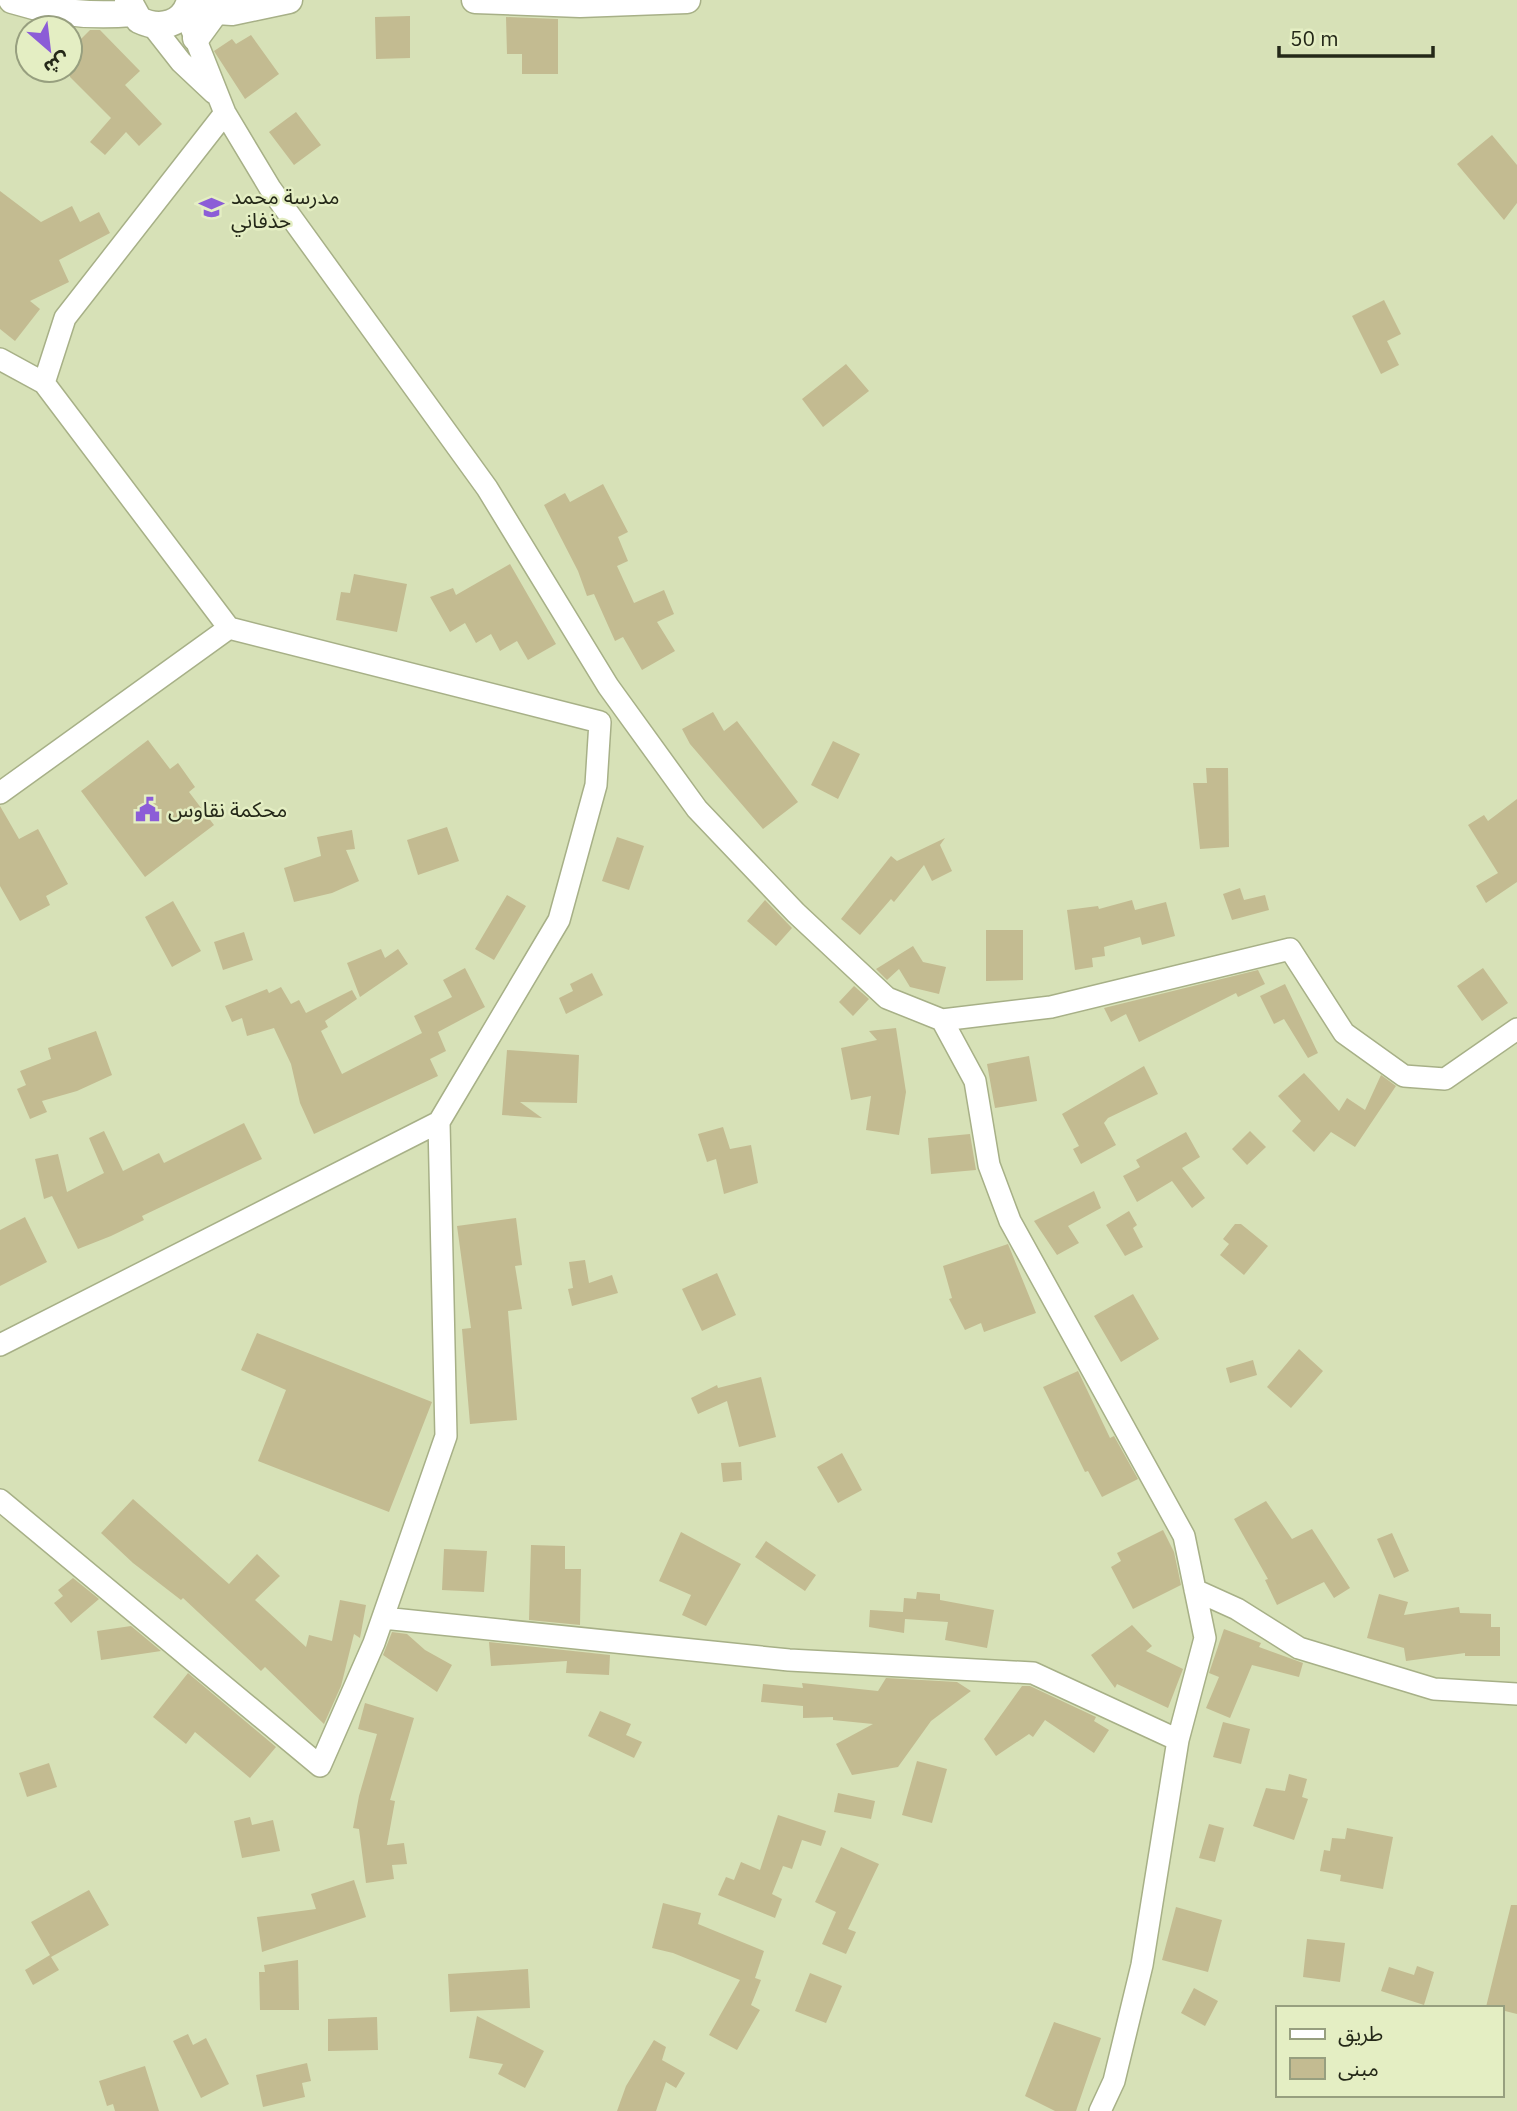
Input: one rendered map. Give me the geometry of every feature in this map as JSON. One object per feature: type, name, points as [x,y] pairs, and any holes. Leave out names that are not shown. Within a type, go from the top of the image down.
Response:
[{"type":"street","points":[[0,1],[10,0],[59,13],[83,16],[137,13],[168,25],[187,7]]},
{"type":"street","points":[[187,7],[215,12],[248,11],[289,0]]},
{"type":"street","points":[[475,0],[580,4],[687,0]]},
{"type":"street","points":[[187,7],[220,104],[270,188],[487,488],[608,685],[697,809],[796,913],[887,998],[942,1020],[1051,1007],[1290,949],[1344,1033],[1404,1076],[1445,1079],[1517,1028]]},
{"type":"street","points":[[196,37],[215,12]]},
{"type":"street","points":[[137,13],[220,104]]},
{"type":"street","points":[[44,383],[65,318],[220,104]]},
{"type":"street","points":[[0,359],[44,383],[229,628],[600,722]]},
{"type":"street","points":[[0,793],[229,628]]},
{"type":"street","points":[[0,1500],[320,1766],[383,1618],[446,1436],[439,1122],[559,920],[596,785],[600,722],[608,685]]},
{"type":"street","points":[[942,1020],[975,1082],[989,1165],[1010,1222],[1184,1536],[1205,1638],[1178,1740],[1142,1965],[1114,2081],[1100,2111]]},
{"type":"street","points":[[0,1345],[439,1122]]},
{"type":"street","points":[[1195,1590],[1237,1609],[1299,1648],[1434,1689],[1517,1695]]},
{"type":"street","points":[[383,1618],[789,1660],[1033,1674],[1178,1740]]},
{"type":"building","points":[[410,16],[410,58],[376,59],[375,17]]},
{"type":"building","points":[[506,17],[558,19],[558,74],[522,74],[522,54],[507,54]]},
{"type":"building","points":[[90,30],[100,30],[140,71],[125,85],[162,124],[139,146],[126,132],[105,155],[90,142],[111,118],[77,84],[84,84],[84,36]]},
{"type":"building","points":[[251,35],[279,74],[245,99],[214,51],[232,39],[236,44]]},
{"type":"building","points":[[296,112],[321,145],[294,165],[269,132]]},
{"type":"building","points":[[1492,135],[1517,165],[1517,203],[1504,220],[1457,164]]},
{"type":"building","points":[[0,191],[41,222],[72,206],[80,222],[99,212],[110,233],[59,260],[69,282],[30,301],[40,309],[15,341],[0,329]]},
{"type":"building","points":[[1384,300],[1401,334],[1387,341],[1399,365],[1381,374],[1352,316]]},
{"type":"building","points":[[846,364],[869,391],[823,427],[802,399]]},
{"type":"building","points":[[603,484],[628,532],[618,537],[628,561],[617,566],[634,603],[664,590],[674,614],[657,622],[675,651],[642,670],[623,637],[615,641],[594,594],[587,596],[578,571],[544,505],[565,493],[570,502]]},
{"type":"building","points":[[510,564],[556,644],[528,660],[517,641],[500,651],[491,634],[476,643],[465,623],[450,632],[430,597],[453,588],[456,595]]},
{"type":"building","points":[[354,574],[407,584],[397,632],[336,620],[341,592],[350,593]]},
{"type":"building","points":[[713,712],[724,731],[737,721],[798,802],[763,829],[690,744],[682,729]]},
{"type":"building","name":"محكمة نقاوس","points":[[148,740],[170,769],[178,763],[195,787],[189,792],[214,825],[145,877],[81,791]]},
{"type":"building","points":[[833,741],[860,754],[838,799],[811,785]]},
{"type":"building","points":[[1206,768],[1228,768],[1229,847],[1200,849],[1193,783],[1207,783]]},
{"type":"building","points":[[1517,799],[1517,882],[1486,903],[1476,886],[1498,873],[1468,825],[1484,815],[1488,821]]},
{"type":"building","points":[[0,806],[19,839],[38,829],[68,884],[46,896],[50,905],[20,921],[0,886]]},
{"type":"building","points":[[447,827],[459,861],[418,875],[407,840]]},
{"type":"building","points":[[352,830],[355,849],[346,850],[359,881],[332,893],[294,902],[284,868],[321,856],[317,837]]},
{"type":"building","points":[[617,837],[644,846],[629,890],[602,881]]},
{"type":"building","points":[[945,838],[940,845],[952,871],[932,881],[924,865],[894,902],[891,899],[860,935],[841,919],[891,856],[897,861]]},
{"type":"building","points":[[1240,888],[1244,900],[1265,895],[1269,910],[1232,920],[1223,894]]},
{"type":"building","points":[[507,895],[526,906],[494,960],[475,949]]},
{"type":"building","points":[[765,900],[792,928],[776,946],[747,921]]},
{"type":"building","points":[[1132,900],[1135,910],[1166,902],[1175,936],[1142,945],[1140,937],[1104,947],[1105,956],[1092,958],[1093,967],[1075,970],[1067,910],[1098,906],[1099,909]]},
{"type":"building","points":[[173,901],[201,951],[172,967],[145,917]]},
{"type":"building","points":[[986,930],[1023,930],[1023,980],[986,981]]},
{"type":"building","points":[[244,932],[253,960],[223,970],[214,942]]},
{"type":"building","points":[[913,946],[923,962],[946,967],[939,994],[910,987],[899,969],[887,980],[876,969]]},
{"type":"building","points":[[381,949],[385,958],[398,949],[408,964],[360,997],[347,963]]},
{"type":"building","points":[[465,968],[485,1007],[438,1032],[446,1051],[430,1059],[438,1076],[314,1134],[300,1103],[291,1064],[274,1028],[247,1036],[242,1018],[232,1022],[225,1006],[267,989],[269,993],[281,987],[291,1004],[299,1000],[306,1013],[352,990],[357,999],[325,1021],[328,1027],[321,1031],[342,1074],[422,1033],[414,1016],[452,997],[443,980]]},
{"type":"building","points":[[1483,968],[1508,1003],[1482,1021],[1457,986]]},
{"type":"building","points":[[1258,970],[1265,984],[1238,997],[1236,993],[1139,1042],[1126,1014],[1111,1022],[1104,1008]]},
{"type":"building","points":[[592,973],[603,995],[566,1014],[559,998],[573,991],[570,984]]},
{"type":"building","points":[[1285,984],[1318,1053],[1308,1058],[1284,1019],[1274,1024],[1260,996]]},
{"type":"building","points":[[854,986],[869,999],[853,1016],[839,1002]]},
{"type":"building","points":[[896,1028],[906,1092],[899,1135],[866,1130],[871,1096],[851,1100],[841,1048],[877,1040],[869,1031]]},
{"type":"building","points":[[96,1031],[112,1075],[77,1091],[42,1101],[47,1112],[30,1119],[17,1089],[26,1085],[20,1071],[51,1059],[48,1048]]},
{"type":"building","points":[[507,1050],[579,1055],[577,1103],[520,1102],[542,1118],[502,1115]]},
{"type":"building","points":[[1029,1056],[1037,1101],[995,1108],[987,1064]]},
{"type":"building","points":[[1144,1066],[1158,1094],[1108,1118],[1104,1123],[1116,1145],[1081,1164],[1073,1149],[1079,1146],[1062,1114]]},
{"type":"building","points":[[1304,1073],[1339,1111],[1347,1098],[1365,1110],[1381,1075],[1396,1086],[1355,1147],[1331,1132],[1314,1152],[1292,1131],[1301,1121],[1278,1096]]},
{"type":"building","points":[[244,1123],[262,1159],[142,1216],[144,1220],[78,1249],[52,1196],[44,1199],[35,1159],[58,1154],[67,1192],[104,1173],[89,1138],[104,1131],[123,1171],[159,1153],[164,1163]]},
{"type":"building","points":[[723,1127],[730,1149],[751,1145],[758,1183],[724,1194],[716,1159],[707,1162],[698,1134]]},
{"type":"building","points":[[1250,1131],[1266,1147],[1247,1165],[1232,1149]]},
{"type":"building","points":[[1186,1132],[1200,1157],[1182,1168],[1205,1198],[1192,1208],[1172,1181],[1137,1202],[1123,1176],[1140,1167],[1136,1160]]},
{"type":"building","points":[[970,1134],[976,1170],[931,1174],[928,1138]]},
{"type":"building","points":[[1094,1191],[1101,1208],[1068,1226],[1079,1243],[1057,1255],[1034,1221]]},
{"type":"building","points":[[1129,1211],[1137,1225],[1133,1228],[1143,1247],[1125,1256],[1106,1225]]},
{"type":"building","points":[[25,1217],[47,1262],[0,1286],[0,1230]]},
{"type":"building","points":[[516,1218],[522,1265],[515,1266],[522,1309],[508,1311],[517,1420],[470,1424],[462,1329],[471,1328],[457,1226]]},
{"type":"building","points":[[1235,1224],[1241,1224],[1268,1246],[1244,1275],[1220,1255],[1229,1244],[1223,1239]]},
{"type":"building","points":[[1008,1244],[1036,1313],[984,1332],[981,1323],[965,1330],[949,1299],[952,1298],[943,1266]]},
{"type":"building","points":[[585,1260],[589,1283],[612,1275],[618,1293],[572,1306],[568,1289],[573,1288],[569,1262]]},
{"type":"building","points":[[717,1273],[736,1315],[702,1331],[682,1289]]},
{"type":"building","points":[[1133,1294],[1159,1339],[1121,1362],[1094,1316]]},
{"type":"building","points":[[257,1333],[432,1402],[389,1512],[258,1461],[286,1390],[241,1370]]},
{"type":"building","points":[[1299,1349],[1323,1371],[1291,1408],[1267,1387]]},
{"type":"building","points":[[1253,1360],[1257,1375],[1230,1383],[1226,1368]]},
{"type":"building","points":[[1078,1371],[1110,1438],[1114,1436],[1138,1479],[1102,1497],[1088,1471],[1085,1472],[1043,1387]]},
{"type":"building","points":[[761,1377],[776,1437],[739,1447],[727,1401],[698,1414],[691,1398],[717,1385],[718,1388]]},
{"type":"building","points":[[842,1453],[862,1490],[838,1503],[817,1467]]},
{"type":"building","points":[[741,1462],[742,1480],[723,1482],[721,1463]]},
{"type":"building","points":[[133,1499],[229,1584],[257,1554],[280,1576],[255,1600],[306,1647],[309,1635],[332,1641],[340,1600],[366,1605],[360,1638],[354,1634],[341,1686],[324,1724],[265,1667],[261,1671],[183,1598],[181,1600],[133,1563],[101,1533]]},
{"type":"building","points":[[1266,1501],[1292,1539],[1312,1529],[1350,1588],[1334,1598],[1324,1582],[1277,1605],[1265,1580],[1268,1579],[1234,1519]]},
{"type":"building","points":[[1163,1530],[1174,1552],[1181,1585],[1133,1609],[1111,1567],[1121,1561],[1117,1553]]},
{"type":"building","points":[[681,1532],[741,1564],[706,1626],[682,1615],[691,1595],[659,1581]]},
{"type":"building","points":[[1392,1533],[1409,1571],[1394,1578],[1377,1539]]},
{"type":"building","points":[[766,1541],[816,1575],[805,1591],[755,1557]]},
{"type":"building","points":[[531,1545],[565,1546],[565,1569],[581,1569],[580,1625],[529,1620]]},
{"type":"building","points":[[444,1549],[487,1551],[484,1592],[442,1590]]},
{"type":"building","points":[[73,1578],[99,1599],[71,1623],[54,1603],[63,1596],[58,1590]]},
{"type":"building","points":[[917,1592],[940,1594],[940,1600],[994,1610],[987,1648],[945,1640],[948,1622],[905,1619],[904,1633],[869,1627],[870,1610],[903,1612],[904,1598],[916,1599]]},
{"type":"building","points":[[1379,1594],[1408,1602],[1404,1615],[1459,1607],[1460,1613],[1491,1614],[1491,1627],[1500,1627],[1500,1656],[1465,1656],[1465,1653],[1406,1661],[1404,1648],[1367,1638]]},
{"type":"building","points":[[1132,1625],[1152,1646],[1146,1651],[1183,1669],[1168,1708],[1117,1684],[1115,1688],[1091,1655]]},
{"type":"building","points":[[131,1626],[161,1651],[101,1660],[97,1631]]},
{"type":"building","points":[[1224,1629],[1261,1643],[1259,1647],[1303,1663],[1299,1677],[1252,1665],[1230,1718],[1206,1708],[1219,1677],[1209,1673]]},
{"type":"building","points":[[392,1632],[407,1634],[425,1650],[452,1665],[437,1692],[383,1655]]},
{"type":"building","points":[[489,1642],[610,1655],[609,1675],[566,1673],[567,1661],[491,1666]]},
{"type":"building","points":[[188,1673],[276,1747],[250,1778],[195,1732],[186,1744],[153,1717]]},
{"type":"building","points":[[886,1678],[957,1682],[971,1691],[931,1721],[898,1767],[852,1775],[836,1744],[873,1724],[833,1720],[833,1717],[803,1718],[803,1706],[761,1702],[763,1684],[803,1688],[802,1683],[878,1691]]},
{"type":"building","points":[[1022,1686],[1030,1686],[1096,1717],[1094,1721],[1109,1730],[1094,1753],[1045,1720],[1033,1737],[1029,1734],[996,1756],[984,1739]]},
{"type":"building","points":[[365,1703],[414,1718],[390,1800],[395,1801],[387,1845],[404,1843],[407,1864],[392,1865],[394,1879],[366,1883],[359,1829],[353,1828],[359,1796],[377,1734],[358,1729]]},
{"type":"building","points":[[600,1711],[631,1724],[626,1735],[642,1742],[634,1758],[588,1736]]},
{"type":"building","points":[[1223,1722],[1250,1729],[1241,1764],[1213,1757]]},
{"type":"building","points":[[917,1761],[947,1769],[932,1823],[902,1815]]},
{"type":"building","points":[[49,1763],[57,1787],[27,1797],[19,1773]]},
{"type":"building","points":[[1289,1774],[1307,1779],[1302,1797],[1308,1799],[1294,1840],[1253,1826],[1266,1788],[1285,1791]]},
{"type":"building","points":[[838,1793],[875,1801],[871,1819],[834,1812]]},
{"type":"building","points":[[778,1815],[826,1831],[821,1846],[802,1840],[792,1869],[783,1866],[772,1894],[782,1899],[775,1918],[718,1895],[726,1877],[734,1880],[741,1862],[760,1870]]},
{"type":"building","points":[[250,1817],[252,1825],[273,1820],[280,1851],[242,1858],[234,1821]]},
{"type":"building","points":[[1209,1824],[1224,1828],[1215,1862],[1199,1858]]},
{"type":"building","points":[[1347,1828],[1393,1837],[1383,1889],[1340,1881],[1341,1875],[1320,1871],[1324,1850],[1330,1851],[1332,1838],[1345,1839]]},
{"type":"building","points":[[841,1847],[879,1864],[848,1929],[856,1932],[846,1954],[822,1944],[836,1912],[815,1902]]},
{"type":"building","points":[[354,1880],[366,1917],[262,1952],[257,1917],[316,1909],[311,1894]]},
{"type":"building","points":[[89,1890],[109,1925],[51,1957],[59,1970],[33,1985],[25,1970],[50,1955],[31,1922]]},
{"type":"building","points":[[663,1903],[701,1913],[698,1924],[764,1951],[755,1978],[761,1980],[751,2005],[760,2010],[737,2050],[709,2035],[740,1980],[673,1953],[652,1948]]},
{"type":"building","points":[[1511,1905],[1517,1905],[1517,2014],[1503,2010],[1503,2006],[1486,2006]]},
{"type":"building","points":[[1176,1907],[1222,1920],[1208,1972],[1162,1960]]},
{"type":"building","points":[[1307,1939],[1345,1943],[1340,1982],[1303,1977]]},
{"type":"building","points":[[298,1960],[299,2010],[260,2010],[259,1972],[265,1972],[264,1965]]},
{"type":"building","points":[[1417,1966],[1434,1972],[1424,2005],[1381,1991],[1389,1967],[1414,1975]]},
{"type":"building","points":[[528,1969],[530,2008],[450,2012],[448,1974]]},
{"type":"building","points":[[810,1973],[842,1986],[826,2023],[795,2011]]},
{"type":"building","points":[[1194,1988],[1218,2001],[1205,2026],[1181,2013]]},
{"type":"building","points":[[477,2016],[544,2051],[525,2088],[498,2074],[503,2064],[469,2058]]},
{"type":"building","points":[[377,2017],[378,2050],[328,2051],[328,2019]]},
{"type":"building","points":[[1054,2022],[1101,2038],[1076,2111],[1055,2111],[1025,2096]]},
{"type":"building","points":[[188,2034],[193,2045],[206,2038],[229,2084],[201,2098],[173,2041]]},
{"type":"building","points":[[654,2040],[666,2047],[662,2060],[685,2073],[676,2088],[666,2082],[656,2111],[617,2111],[626,2086]]},
{"type":"building","points":[[307,2063],[311,2081],[302,2083],[305,2097],[263,2107],[256,2075]]},
{"type":"building","points":[[145,2066],[159,2111],[115,2111],[113,2104],[107,2106],[99,2081]]},
{"type":"place","name":"مدرسة محمد حذفاني","points":[[211,208]]},
{"type":"place","name":"محكمة نقاوس","points":[[148,809]]}]
